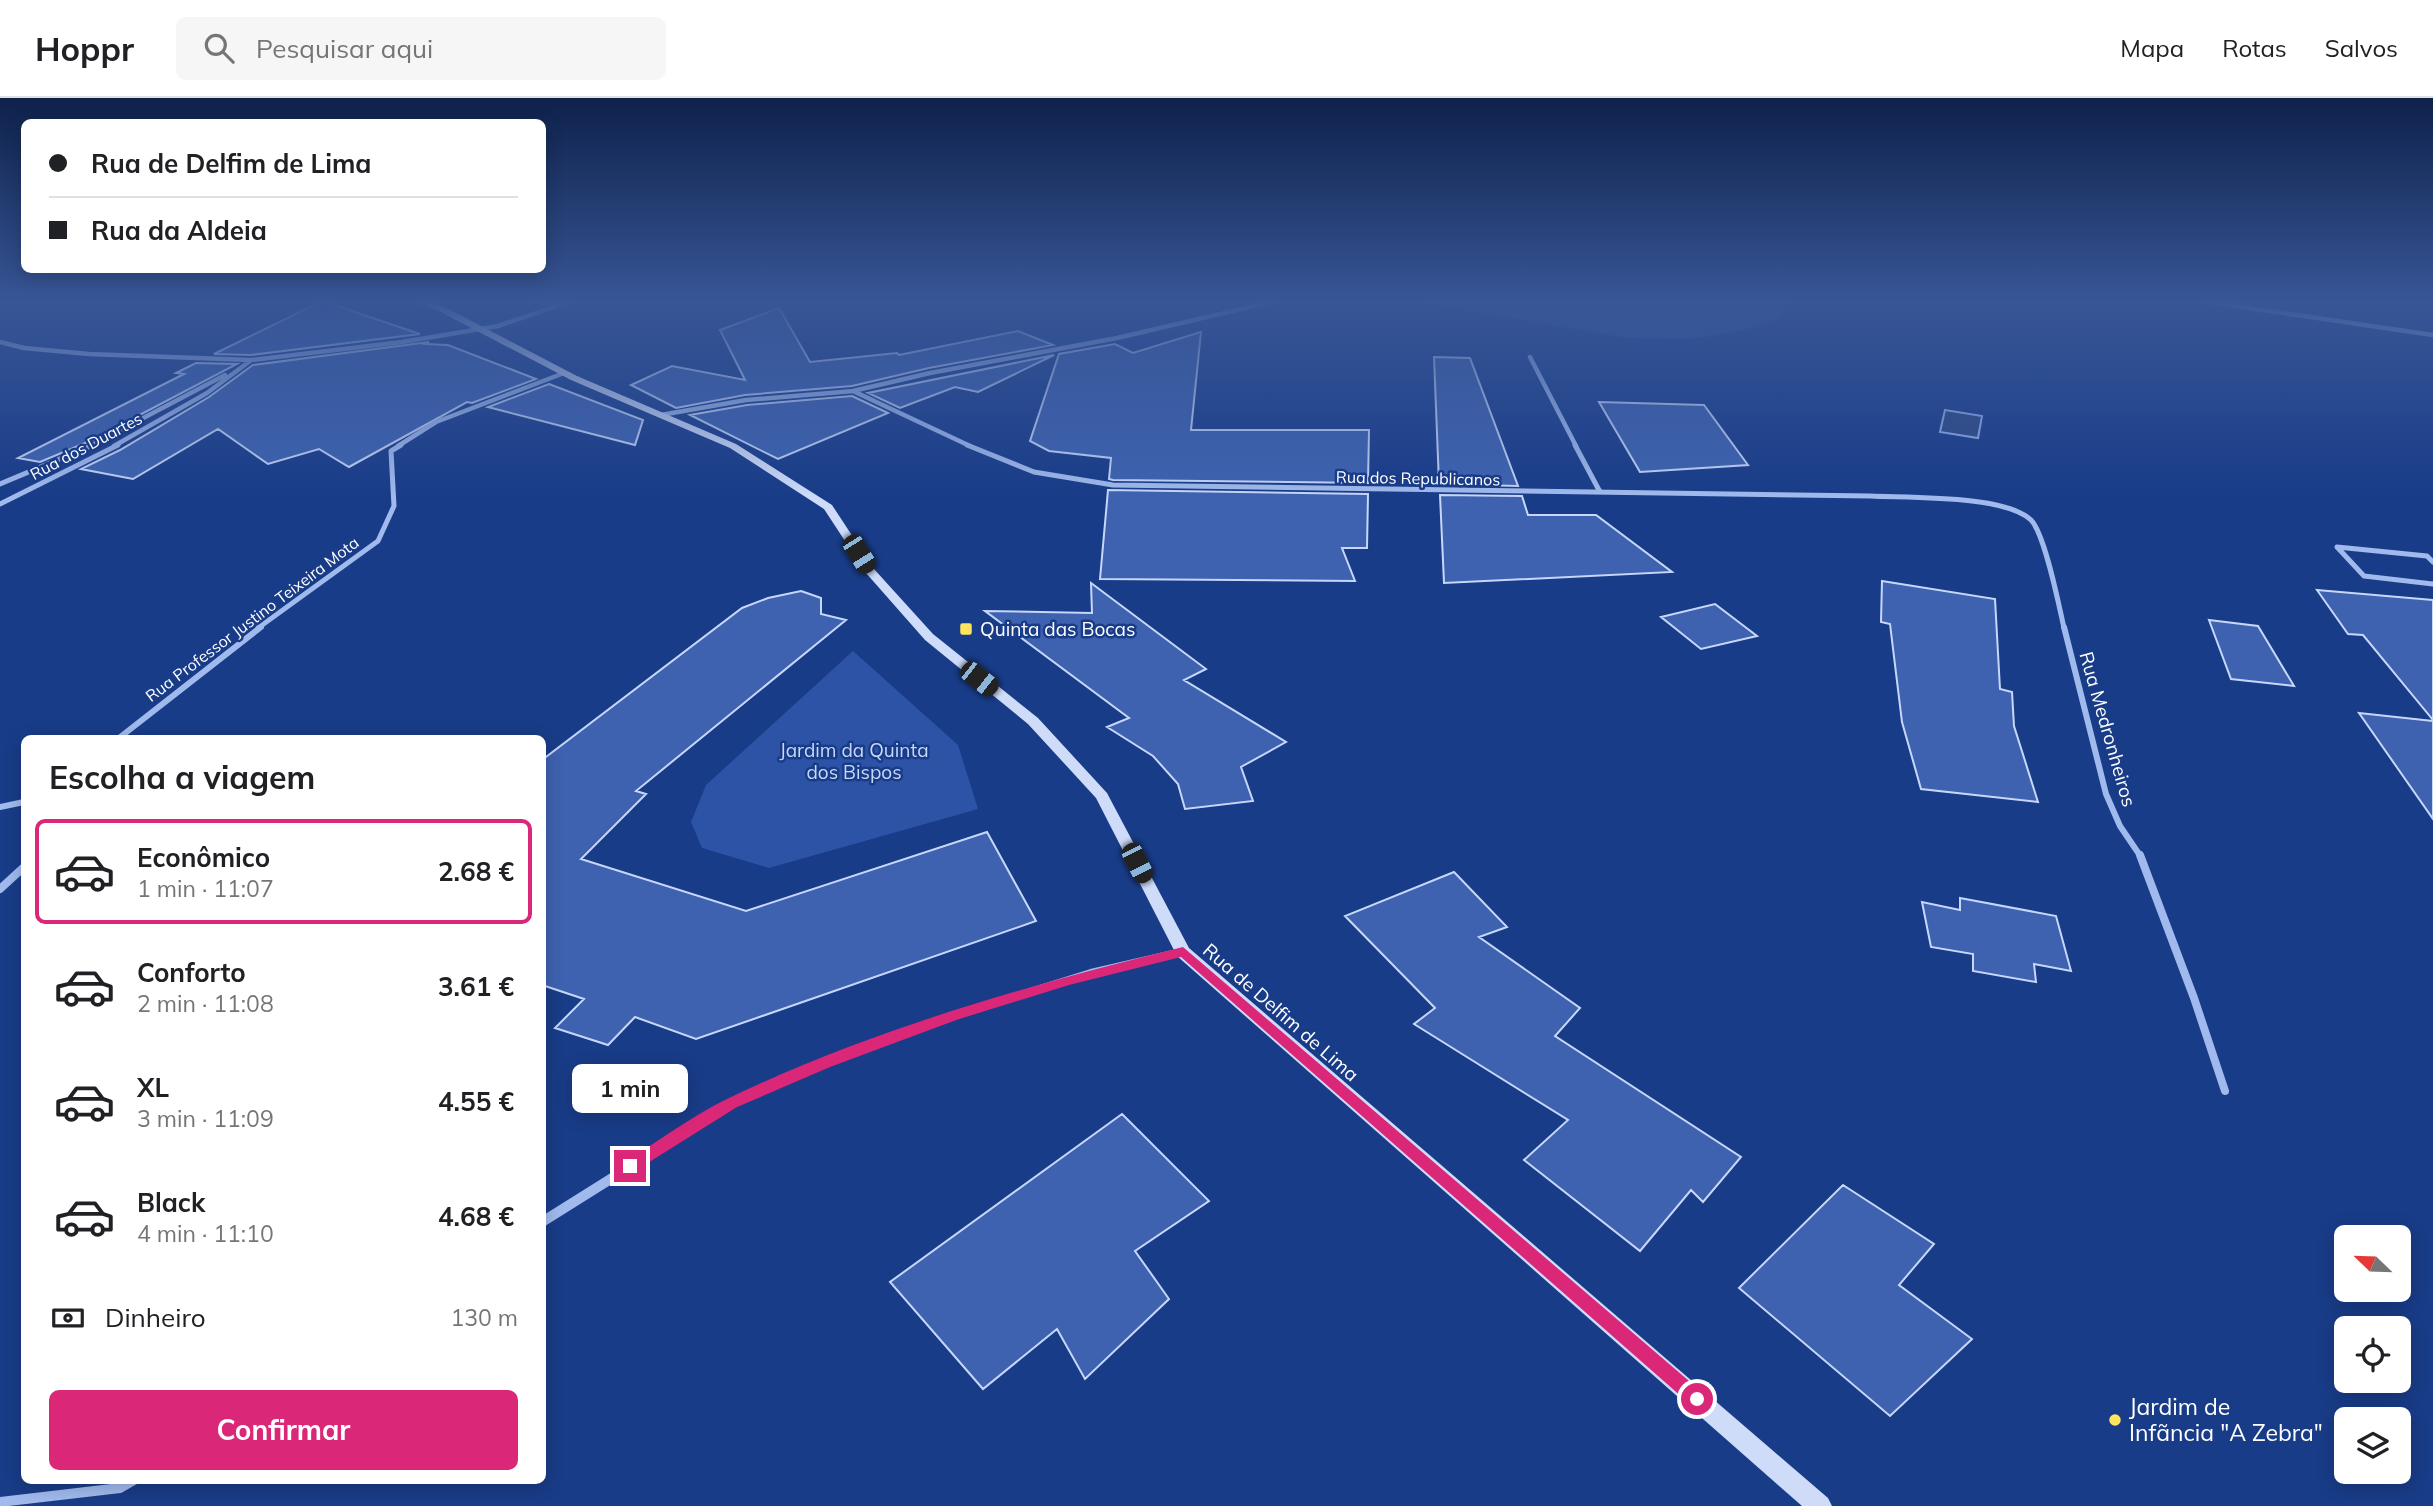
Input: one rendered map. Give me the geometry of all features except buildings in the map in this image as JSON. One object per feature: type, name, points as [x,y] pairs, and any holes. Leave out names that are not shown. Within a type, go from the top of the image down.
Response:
[{"type":"main road","name":"Rua de Delfim de Lima","points":[[551,367],[733,446],[828,507],[870,572],[929,637],[1033,721],[1102,796],[1183,952],[1820,1506]]},
{"type":"street","name":"Rua dos Duartes","points":[[0,504],[131,438],[207,393],[240,367]]},
{"type":"street","points":[[661,415],[746,400],[853,391],[964,367]]},
{"type":"street","points":[[1535,367],[1600,492]]},
{"type":"street","points":[[0,484],[88,448],[235,370]]},
{"type":"street","name":"Rua Professor Justino Teixeira Mota","points":[[123,735],[283,609],[378,541],[394,506],[391,451],[436,422],[564,373]]},
{"type":"street","name":"Rua dos Republicanos","points":[[853,391],[993,457],[1034,472],[1139,487],[1871,496],[1967,502],[2000,507]]},
{"type":"street","name":"Rua Medronheiros","points":[[2000,507],[2024,515],[2035,526],[2106,794],[2120,826],[2142,859],[2194,998],[2225,1091]]},
{"type":"street","points":[[2433,562],[2427,556],[2337,547],[2364,576],[2433,583]]},
{"type":"street","points":[[0,807],[21,803]]},
{"type":"street","points":[[0,889],[21,870]]},
{"type":"street","points":[[546,1219],[732,1103],[814,1068],[967,1012],[1091,973],[1183,952]]},
{"type":"street","points":[[0,1502],[120,1488],[127,1484]]},
{"type":"green space","name":"Jardim da Quinta dos Bispos","points":[[853,651],[958,745],[978,809],[769,868],[702,848],[691,822],[706,785]]},
{"type":"shaded area","points":[[1945,410],[1982,416],[1978,438],[1940,432]]},
{"type":"place","name":"Quinta das Bocas","points":[[966,629]]},
{"type":"place","name":"Jardim de Infãncia \"A Zebra\"","points":[[2115,1420]]},
{"type":"route","points":[[630,1166],[732,1103],[825,1063],[954,1016],[1068,980],[1183,952],[1697,1399]]}]
